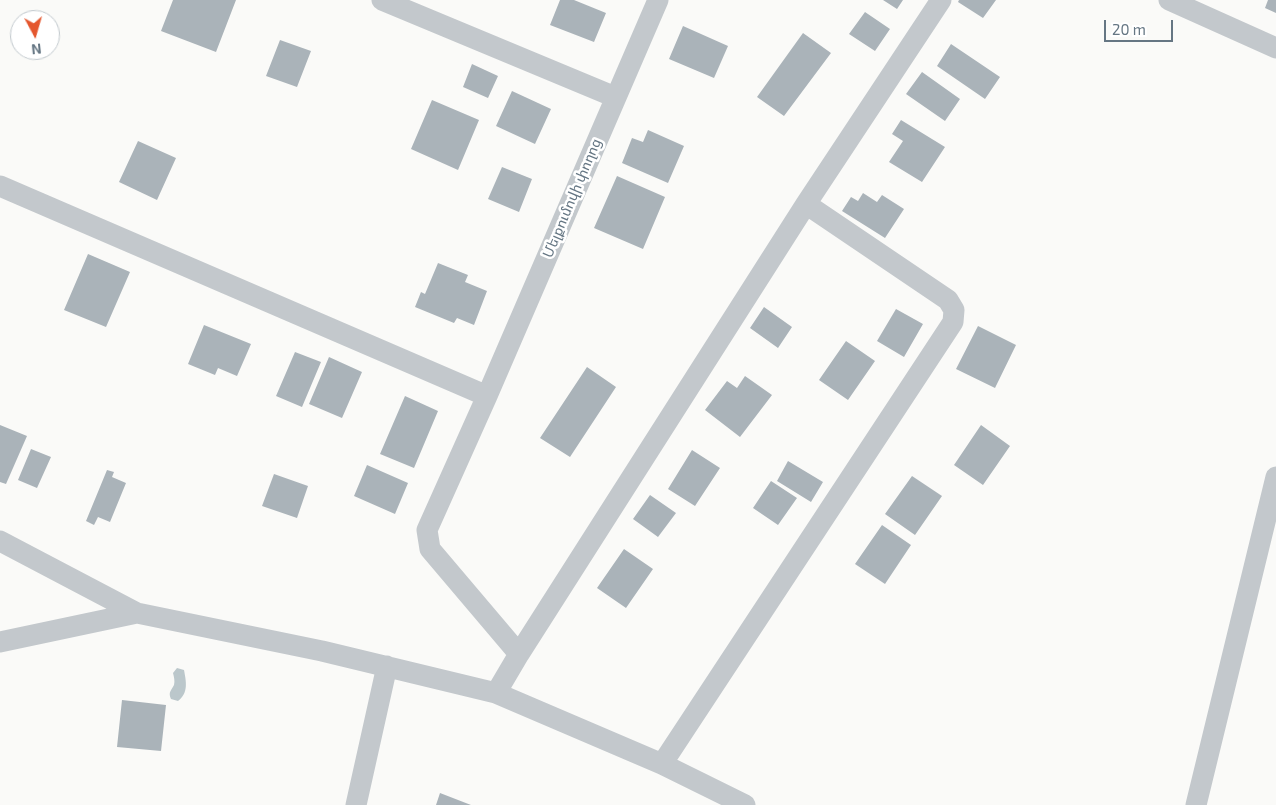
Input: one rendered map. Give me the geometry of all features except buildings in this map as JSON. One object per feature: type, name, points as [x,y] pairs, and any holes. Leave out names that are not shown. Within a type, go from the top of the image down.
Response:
[{"type":"street","points":[[382,0],[615,97]]},
{"type":"street","name":"Մելքումովի փողոց","points":[[519,654],[430,549],[427,530],[658,0]]},
{"type":"street","points":[[496,693],[806,204],[941,0]]},
{"type":"street","points":[[1169,0],[1276,48]]},
{"type":"street","points":[[0,186],[487,396]]},
{"type":"street","points":[[662,764],[953,322],[954,310],[948,300],[806,204]]},
{"type":"street","points":[[1196,805],[1276,477]]},
{"type":"street","points":[[0,541],[137,613],[387,666],[496,693],[662,764],[744,805]]},
{"type":"street","points":[[0,642],[137,613]]},
{"type":"street","points":[[356,805],[387,666]]},
{"type":"shaded area","points":[[177,668],[184,670],[186,683],[184,694],[178,701],[171,699],[170,695],[174,685],[173,673]]}]
